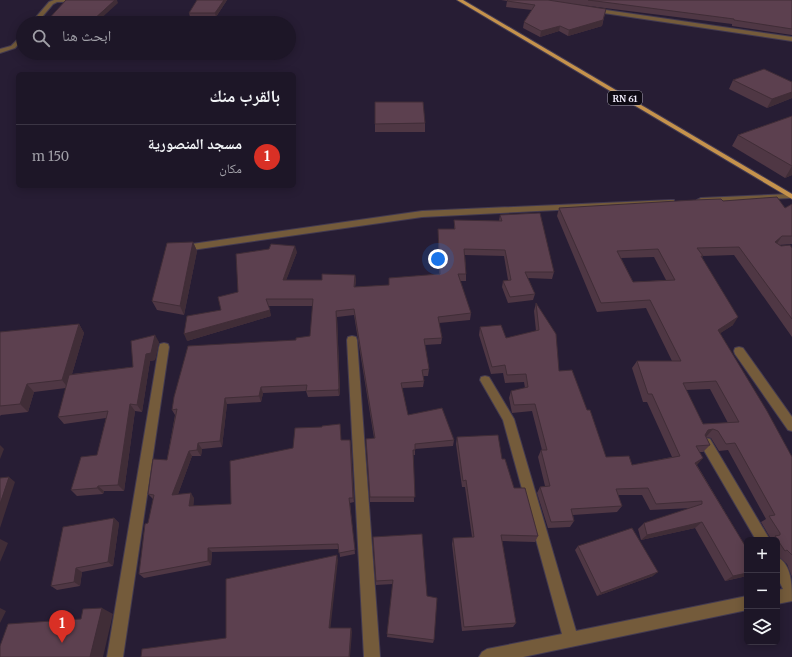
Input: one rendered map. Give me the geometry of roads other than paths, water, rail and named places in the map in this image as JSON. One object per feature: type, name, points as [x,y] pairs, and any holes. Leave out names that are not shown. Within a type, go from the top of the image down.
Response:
[{"type":"main road","name":"RN 61","points":[[459,0],[791,196]]},
{"type":"street","points":[[40,16],[51,3],[96,0]]},
{"type":"street","points":[[587,9],[792,40]]},
{"type":"street","points":[[0,51],[13,47],[16,44]]},
{"type":"street","points":[[696,200],[791,196]]},
{"type":"street","points":[[192,247],[422,214],[680,201]]},
{"type":"street","points":[[352,340],[372,657]]},
{"type":"street","points":[[115,657],[164,347]]},
{"type":"street","points":[[739,352],[792,426]]},
{"type":"street","points":[[486,380],[508,419],[571,640]]},
{"type":"street","points":[[706,443],[761,537]]},
{"type":"street","points":[[780,569],[792,590]]},
{"type":"street","points":[[780,596],[792,594]]},
{"type":"street","points":[[487,657],[744,604]]},
{"type":"place","name":"مسجد المنصورية","points":[[62,643]]}]
